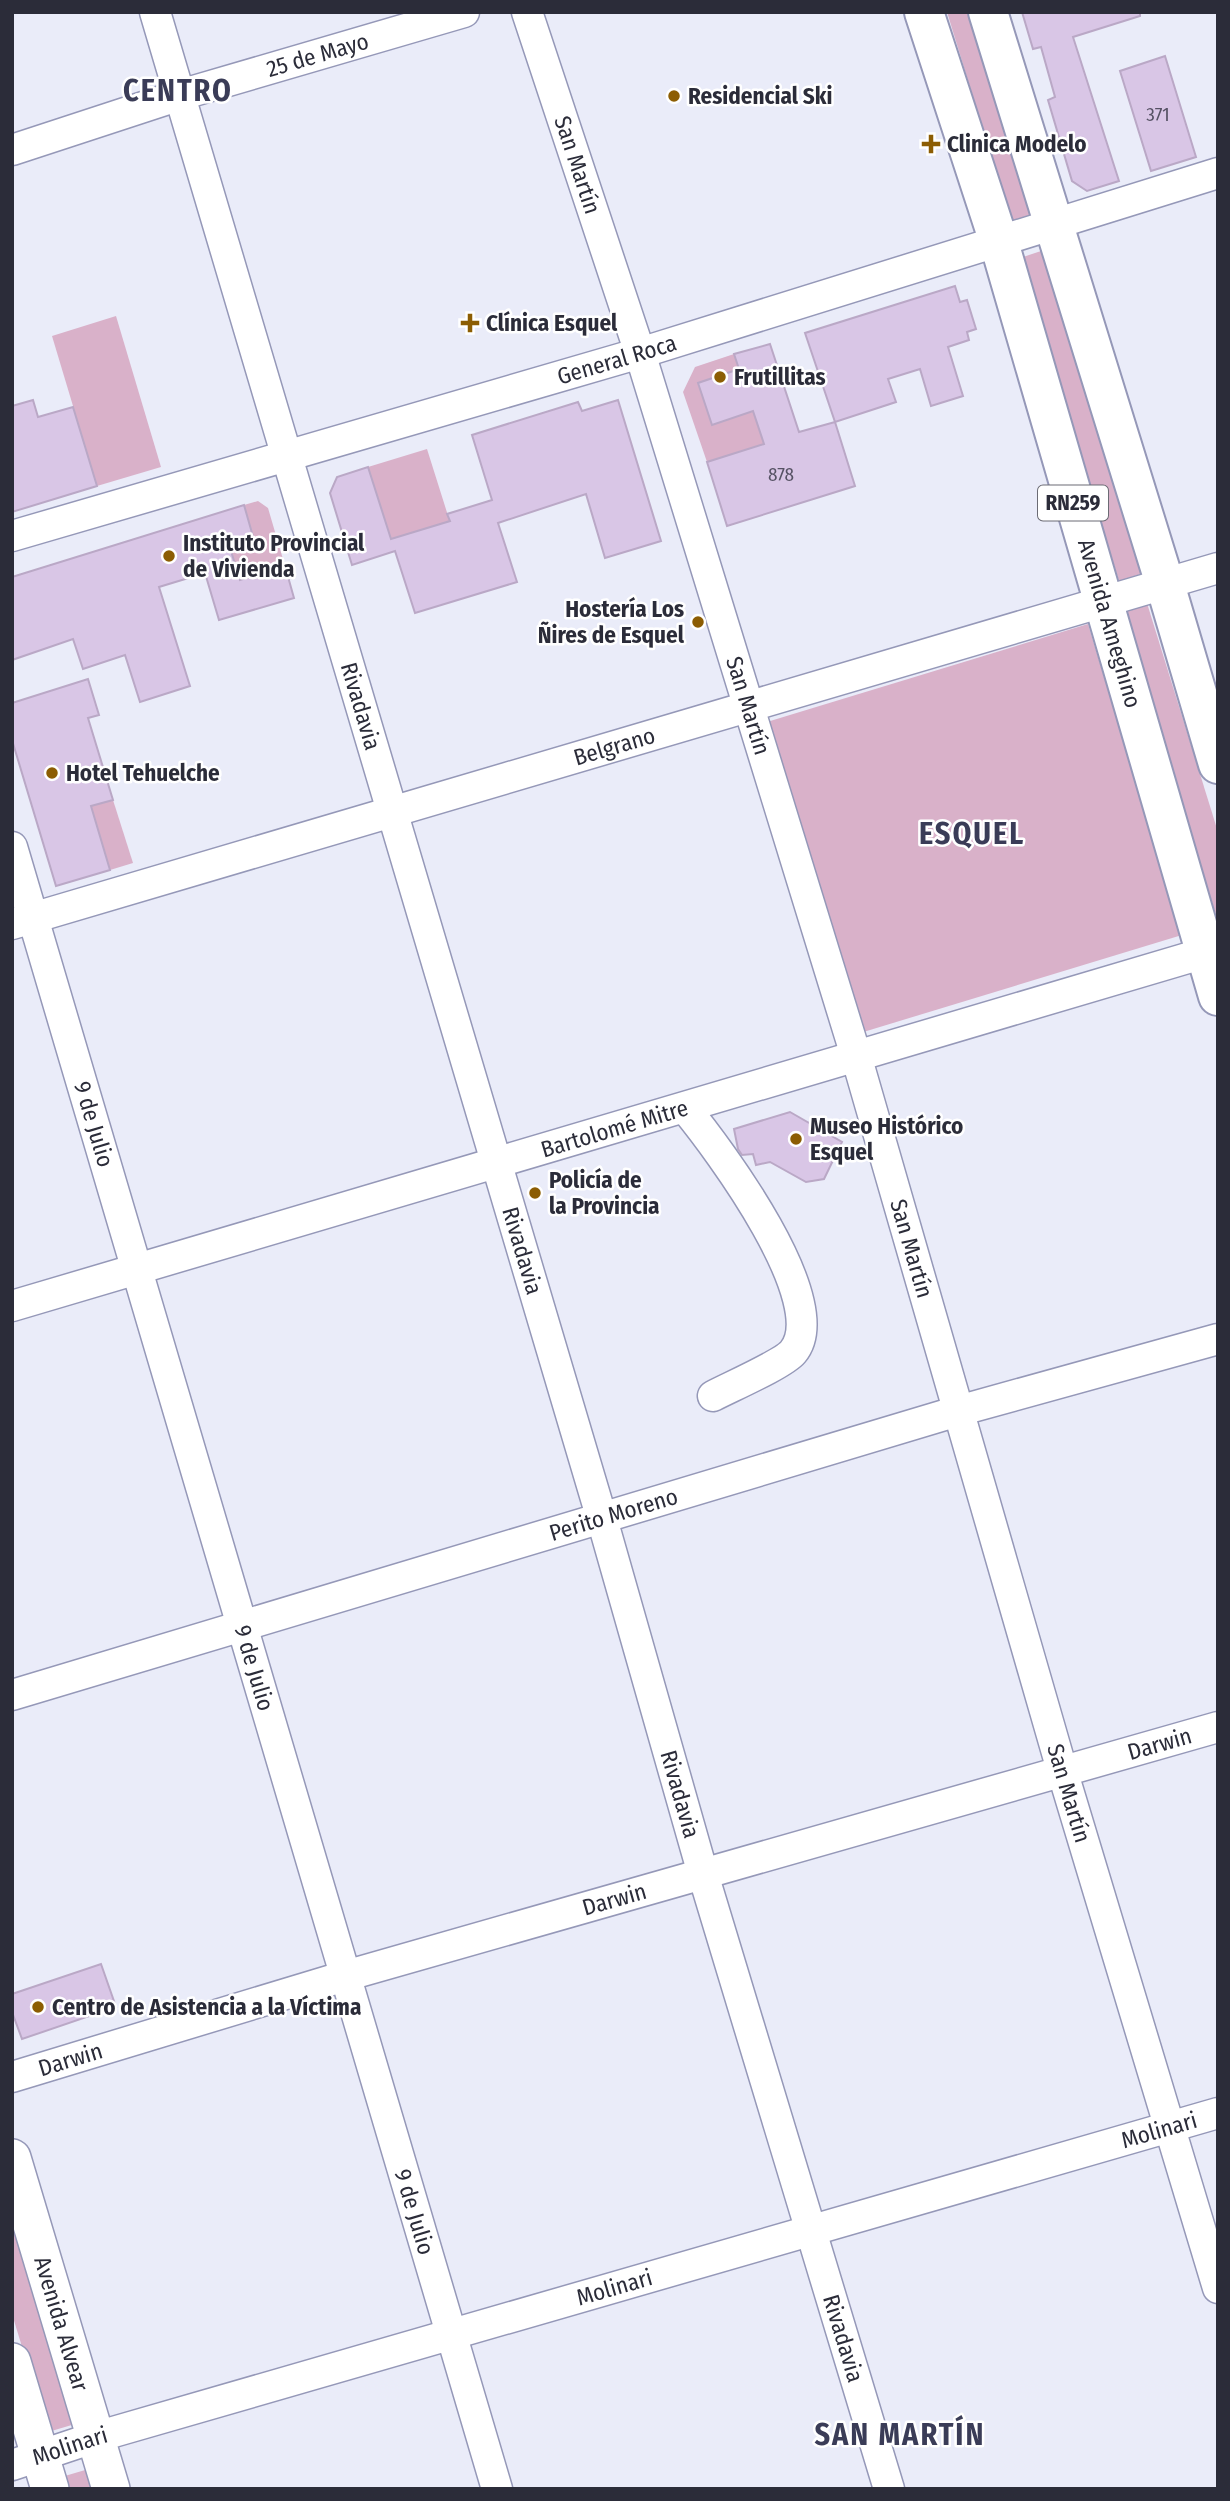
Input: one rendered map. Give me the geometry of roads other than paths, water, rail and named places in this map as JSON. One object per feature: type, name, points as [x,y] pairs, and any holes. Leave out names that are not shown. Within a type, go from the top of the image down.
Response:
[{"type":"highway","name":"Avenida Ameghino","points":[[924,12],[998,239],[1101,603],[1211,951],[1218,996]]},
{"type":"highway","name":"RN259","points":[[988,12],[1166,584],[1218,764]]},
{"type":"main road","name":"Avenida Alvear","points":[[12,2158],[111,2489]]},
{"type":"main road","points":[[12,2362],[34,2470]]},
{"type":"street","name":"Rivadavia","points":[[155,12],[602,1520],[703,1874],[889,2489]]},
{"type":"street","name":"25 de Mayo","points":[[12,150],[180,95],[464,12]]},
{"type":"street","name":"San Martín","points":[[527,12],[640,352],[857,1059],[1062,1770],[1218,2288]]},
{"type":"street","name":"General Roca","points":[[12,536],[640,352],[1218,173]]},
{"type":"street","name":"Belgrano","points":[[23,921],[1218,568]]},
{"type":"street","name":"9 de Julio","points":[[12,847],[23,921],[139,1269],[496,2489]]},
{"type":"street","name":"Bartolomé Mitre","points":[[12,1306],[494,1161],[857,1059],[1211,951]]},
{"type":"street","points":[[685,1108],[709,1137],[782,1253],[796,1287],[803,1320],[801,1338],[792,1353],[713,1396]]},
{"type":"street","name":"Perito Moreno","points":[[12,1695],[602,1520],[958,1410],[1218,1339]]},
{"type":"street","name":"Darwin","points":[[12,2077],[345,1976],[1218,1727]]},
{"type":"street","name":"Molinari","points":[[34,2470],[96,2437],[1218,2113]]},
{"type":"place","name":"Residencial Ski","points":[[674,96]]},
{"type":"place","name":"Clinica Modelo","points":[[931,144]]},
{"type":"place","name":"Clínica Esquel","points":[[470,323]]},
{"type":"place","name":"Frutillitas","points":[[720,377]]},
{"type":"place","name":"Instituto Provincial de Vivienda","points":[[169,556]]},
{"type":"place","name":"Hostería Los Ñires de Esquel","points":[[698,622]]},
{"type":"place","name":"Hotel Tehuelche","points":[[52,773]]},
{"type":"place","name":"Museo Histórico Esquel","points":[[796,1139]]},
{"type":"place","name":"Policía de la Provincia","points":[[535,1193]]},
{"type":"place","name":"Centro de Asistencia a la Víctima","points":[[38,2007]]},
{"type":"district","name":"CENTRO","points":[[178,91]]},
{"type":"district","name":"ESQUEL","points":[[972,834]]},
{"type":"district","name":"SAN MARTÍN","points":[[900,2435]]}]
